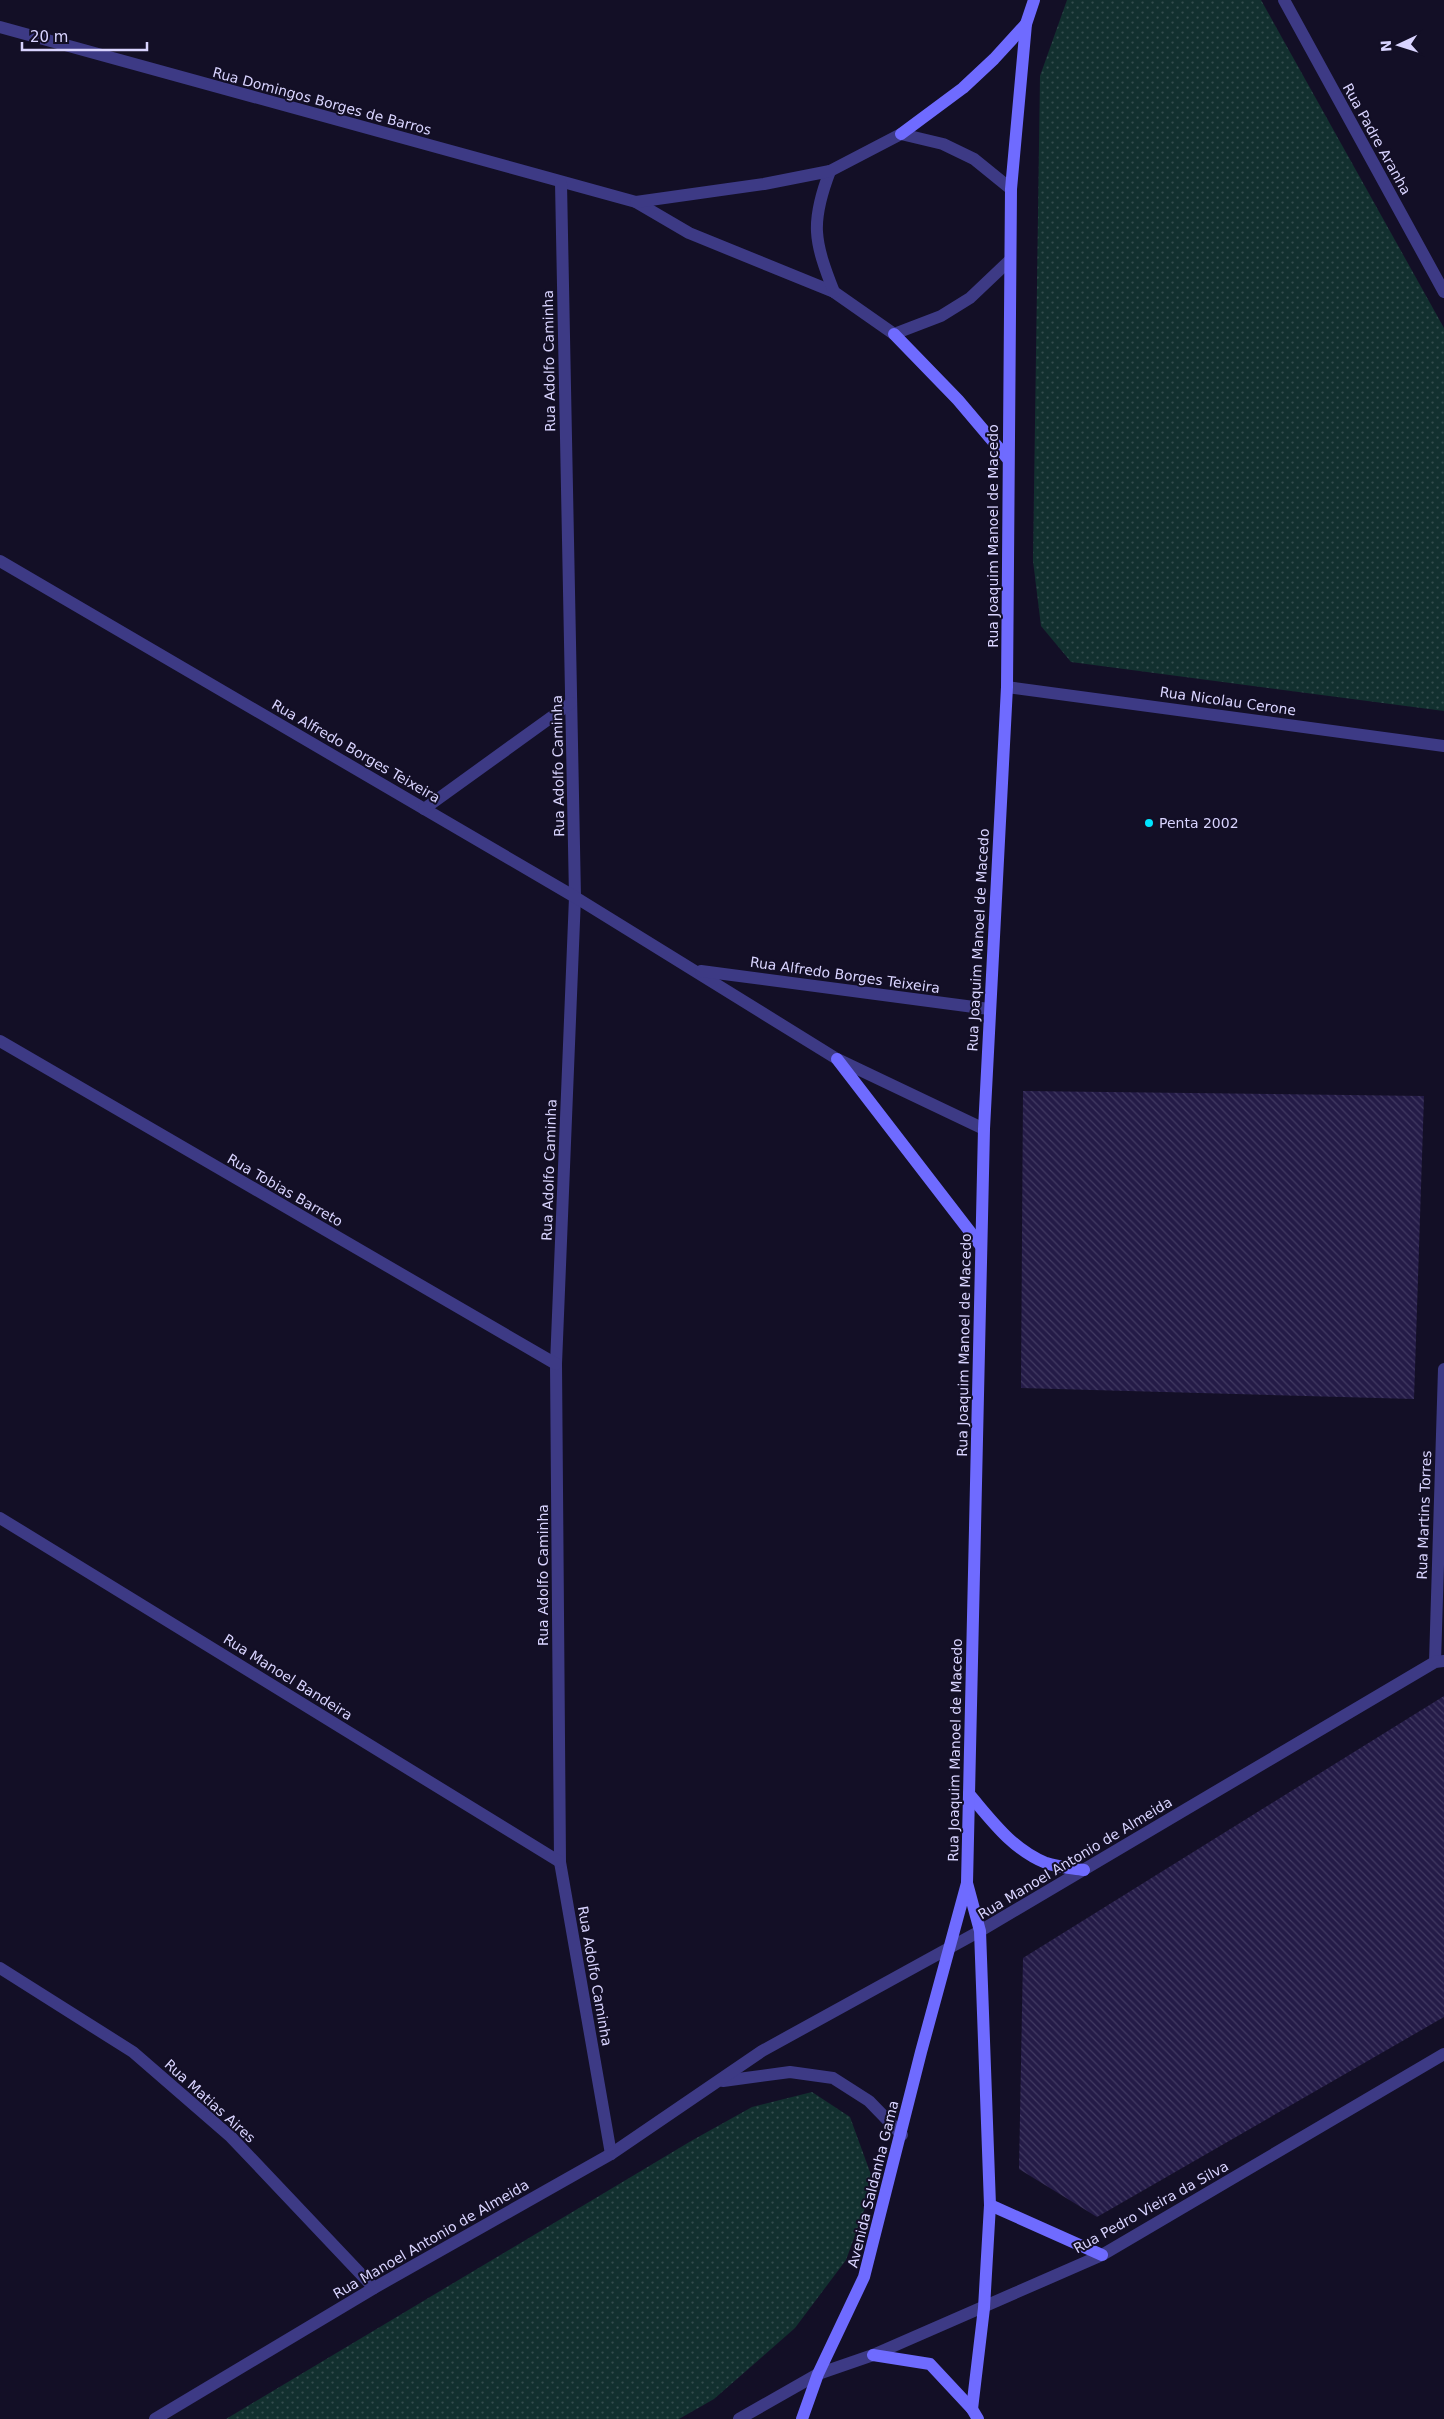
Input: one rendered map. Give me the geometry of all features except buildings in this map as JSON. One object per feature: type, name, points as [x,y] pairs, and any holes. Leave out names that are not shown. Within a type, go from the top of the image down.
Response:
[{"type":"street","name":"Rua Joaquim Manoel de Macedo","points":[[949,1948],[967,1883],[984,1129],[1007,687],[1011,189],[1026,24],[1034,0]]},
{"type":"street","name":"Rua Padre Aranha","points":[[1284,0],[1444,292]]},
{"type":"street","points":[[901,134],[963,88],[994,59],[1026,24]]},
{"type":"street","name":"Rua Domingos Borges de Barros","points":[[0,27],[561,183],[636,202],[689,233],[834,292],[894,334]]},
{"type":"street","points":[[901,134],[943,144],[974,159],[1011,189]]},
{"type":"street","name":"Rua Domingos Borges de Barros","points":[[636,202],[764,184],[830,171],[901,134]]},
{"type":"street","points":[[830,171],[820,197],[815,225],[821,260],[834,292]]},
{"type":"street","name":"Rua Adolfo Caminha","points":[[561,183],[575,896],[556,1364],[560,1862],[611,2154]]},
{"type":"street","points":[[1008,459],[958,400],[894,334],[941,316],[970,298],[1009,261]]},
{"type":"street","name":"Rua Alfredo Borges Teixeira","points":[[0,561],[575,896],[837,1059],[984,1129]]},
{"type":"street","name":"Rua Nicolau Cerone","points":[[1007,687],[1444,746]]},
{"type":"street","points":[[424,808],[571,703]]},
{"type":"street","name":"Rua Alfredo Borges Teixeira","points":[[696,970],[989,1009]]},
{"type":"street","name":"Rua Tobias Barreto","points":[[0,1041],[556,1364]]},
{"type":"street","points":[[837,1059],[981,1246]]},
{"type":"street","name":"Rua Martins Torres","points":[[1439,1661],[1444,1369]]},
{"type":"street","name":"Rua Manoel Bandeira","points":[[0,1518],[560,1862]]},
{"type":"street","name":"Rua Manoel Antonio de Almeida","points":[[155,2419],[374,2288],[611,2154],[762,2051],[980,1931],[1439,1661]]},
{"type":"street","points":[[969,1794],[1001,1833],[1020,1849],[1047,1863],[1084,1870]]},
{"type":"street","name":"Rua Joaquim Manoel de Macedo","points":[[967,1883],[980,1931]]},
{"type":"street","points":[[975,2414],[990,2205],[980,1931]]},
{"type":"street","name":"Avenida Saldanha Gama","points":[[802,2419],[818,2374],[864,2277],[949,1948]]},
{"type":"street","name":"Rua Matias Aires","points":[[0,1968],[133,2052],[231,2137],[374,2288]]},
{"type":"street","name":"Rua Pedro Vieira da Silva","points":[[740,2419],[755,2415],[818,2374],[873,2354],[984,2308],[1102,2255],[1444,2054]]},
{"type":"street","name":"Rua Manoel Antonio de Almeida","points":[[720,2081],[790,2072],[833,2078],[869,2101],[902,2135]]},
{"type":"street","points":[[990,2205],[1102,2255]]},
{"type":"street","points":[[873,2354],[930,2364],[975,2414]]},
{"type":"green space","points":[[1067,0],[1261,0],[1444,328],[1444,711],[1071,662],[1041,626],[1033,561],[1040,76]]},
{"type":"green space","points":[[812,2092],[850,2117],[874,2183],[846,2260],[795,2328],[714,2399],[679,2419],[226,2419],[691,2141],[752,2107]]},
{"type":"place","name":"Penta 2002","points":[[1149,823]]}]
